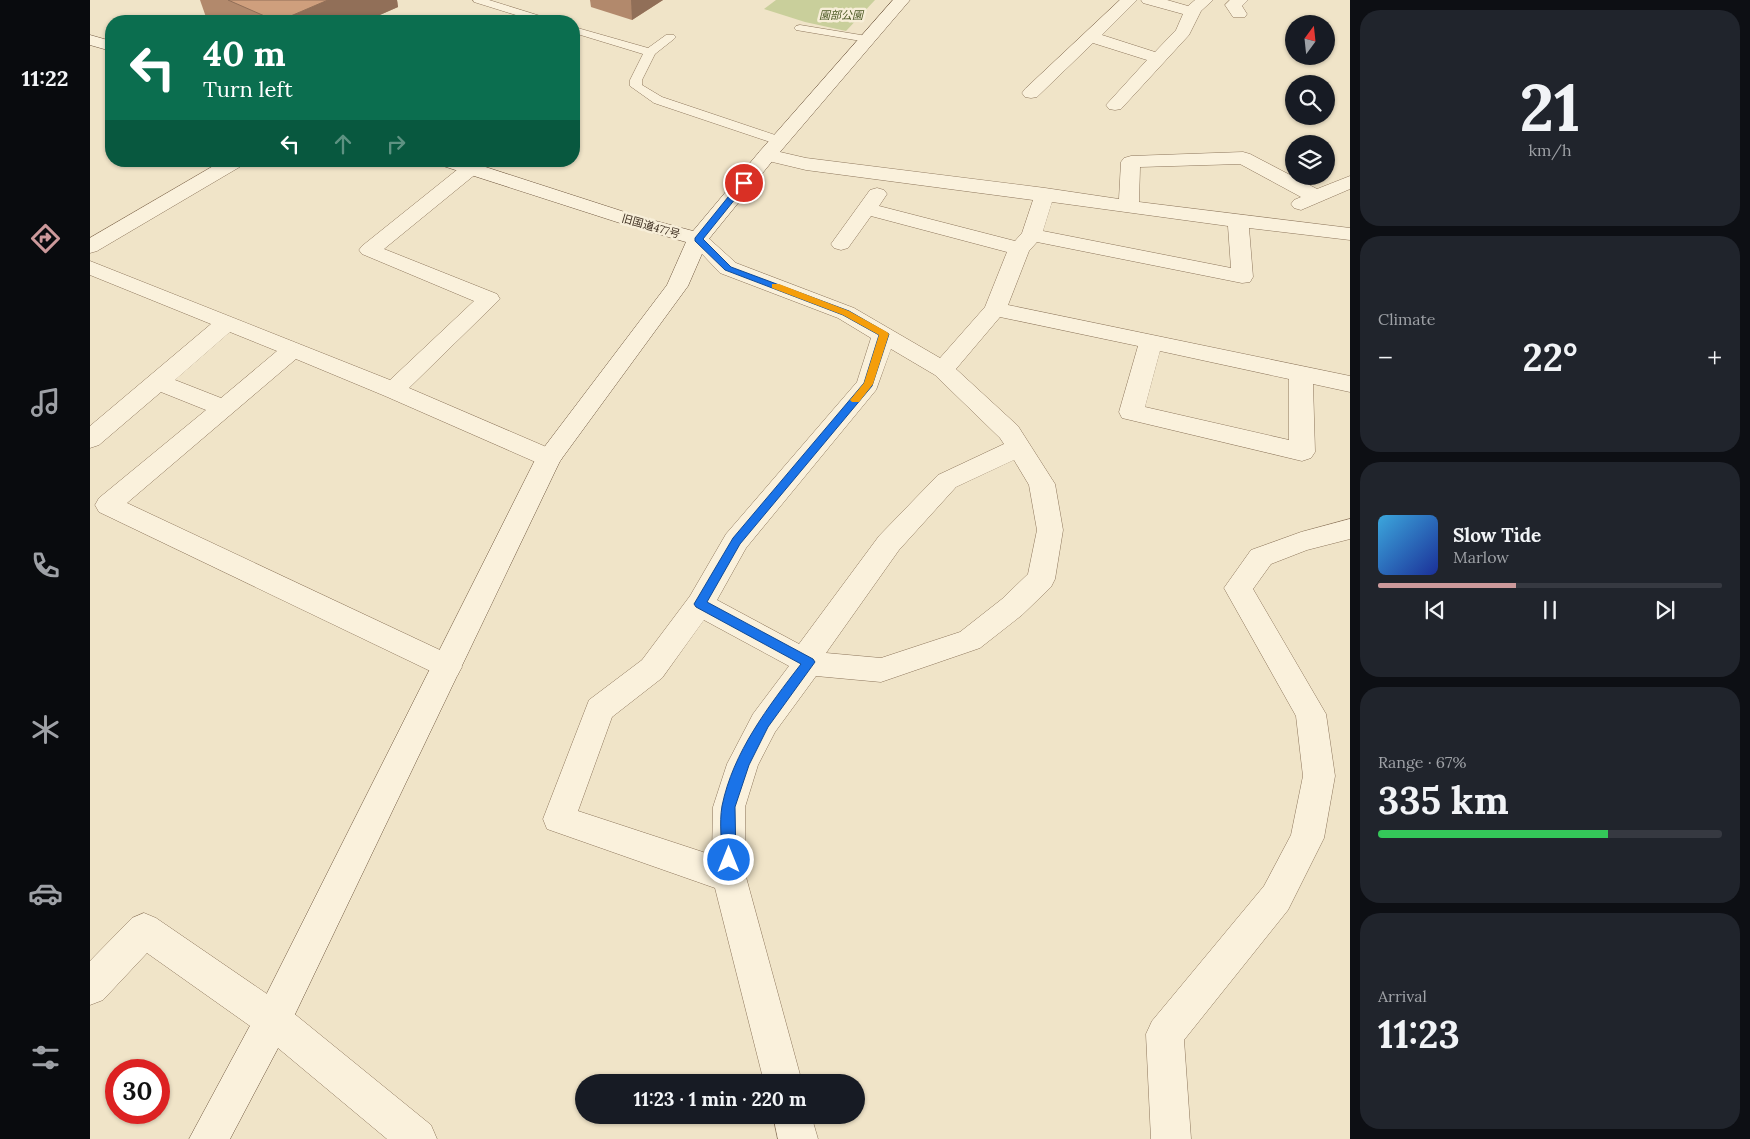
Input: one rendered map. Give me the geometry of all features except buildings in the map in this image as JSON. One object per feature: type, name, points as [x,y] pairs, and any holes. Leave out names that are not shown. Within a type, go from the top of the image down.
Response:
[{"type":"street","name":"旧国道477号","points":[[464,167],[630,220],[698,239],[773,148],[902,0]]},
{"type":"street","points":[[1031,93],[1130,0]]},
{"type":"street","points":[[1116,105],[1183,32],[1199,6],[1148,0]]},
{"type":"street","points":[[1091,37],[1158,58]]},
{"type":"street","points":[[90,40],[105,44]]},
{"type":"street","points":[[773,148],[806,164],[1045,194],[1238,222],[1261,222],[1350,234]]},
{"type":"street","points":[[1130,206],[1131,162],[1243,158],[1317,197]]},
{"type":"street","points":[[90,248],[226,167]]},
{"type":"street","points":[[393,390],[489,299],[369,250],[470,169]]},
{"type":"street","points":[[841,244],[890,174]]},
{"type":"street","points":[[1261,222],[1350,182]]},
{"type":"street","points":[[943,370],[995,309],[1026,242],[1045,194]]},
{"type":"street","points":[[867,209],[1026,242],[1242,277],[1238,222]]},
{"type":"street","points":[[209,1139],[273,1020],[447,667],[474,606],[549,458],[677,286],[698,239],[728,268],[846,313],[943,370],[1009,432],[1042,484],[1050,530],[1041,579],[1012,607],[970,640],[881,670],[807,661],[700,604]]},
{"type":"street","points":[[90,267],[393,390],[549,458]]},
{"type":"street","points":[[995,309],[1350,384]]},
{"type":"street","points":[[90,439],[228,322]]},
{"type":"street","points":[[729,877],[559,818],[600,709],[652,669],[700,604],[736,541],[868,384],[884,334]]},
{"type":"street","points":[[1151,341],[1131,412],[1302,452],[1301,374]]},
{"type":"street","points":[[294,349],[224,408],[99,500],[447,667]]},
{"type":"street","points":[[158,382],[224,408]]},
{"type":"street","points":[[781,1074],[729,877],[729,807],[742,764],[764,723],[889,543],[947,481],[1019,448]]},
{"type":"street","points":[[1171,1139],[1165,1034],[1276,898],[1307,838],[1319,776],[1311,714],[1238,588],[1261,557],[1301,542],[1350,529]]},
{"type":"street","points":[[90,987],[144,930],[273,1020],[417,1139]]},
{"type":"street","points":[[794,1124],[798,1139]]},
{"type":"lane","points":[[478,0],[527,15]]},
{"type":"lane","points":[[800,28],[867,38]]},
{"type":"lane","points":[[580,32],[650,52]]},
{"type":"lane","points":[[670,37],[650,52],[636,80],[636,86],[644,93],[658,100],[773,148]]},
{"type":"green space","name":"園部公園","points":[[776,0],[875,0],[846,31],[805,22],[764,9]]},
{"type":"slow traffic","points":[[776,286],[846,313],[884,334],[868,384],[855,400]]},
{"type":"route","points":[[729,860],[729,807],[742,764],[764,723],[809,662],[700,604],[736,541],[868,384],[884,334],[846,313],[728,268],[698,239],[744,183]]}]
